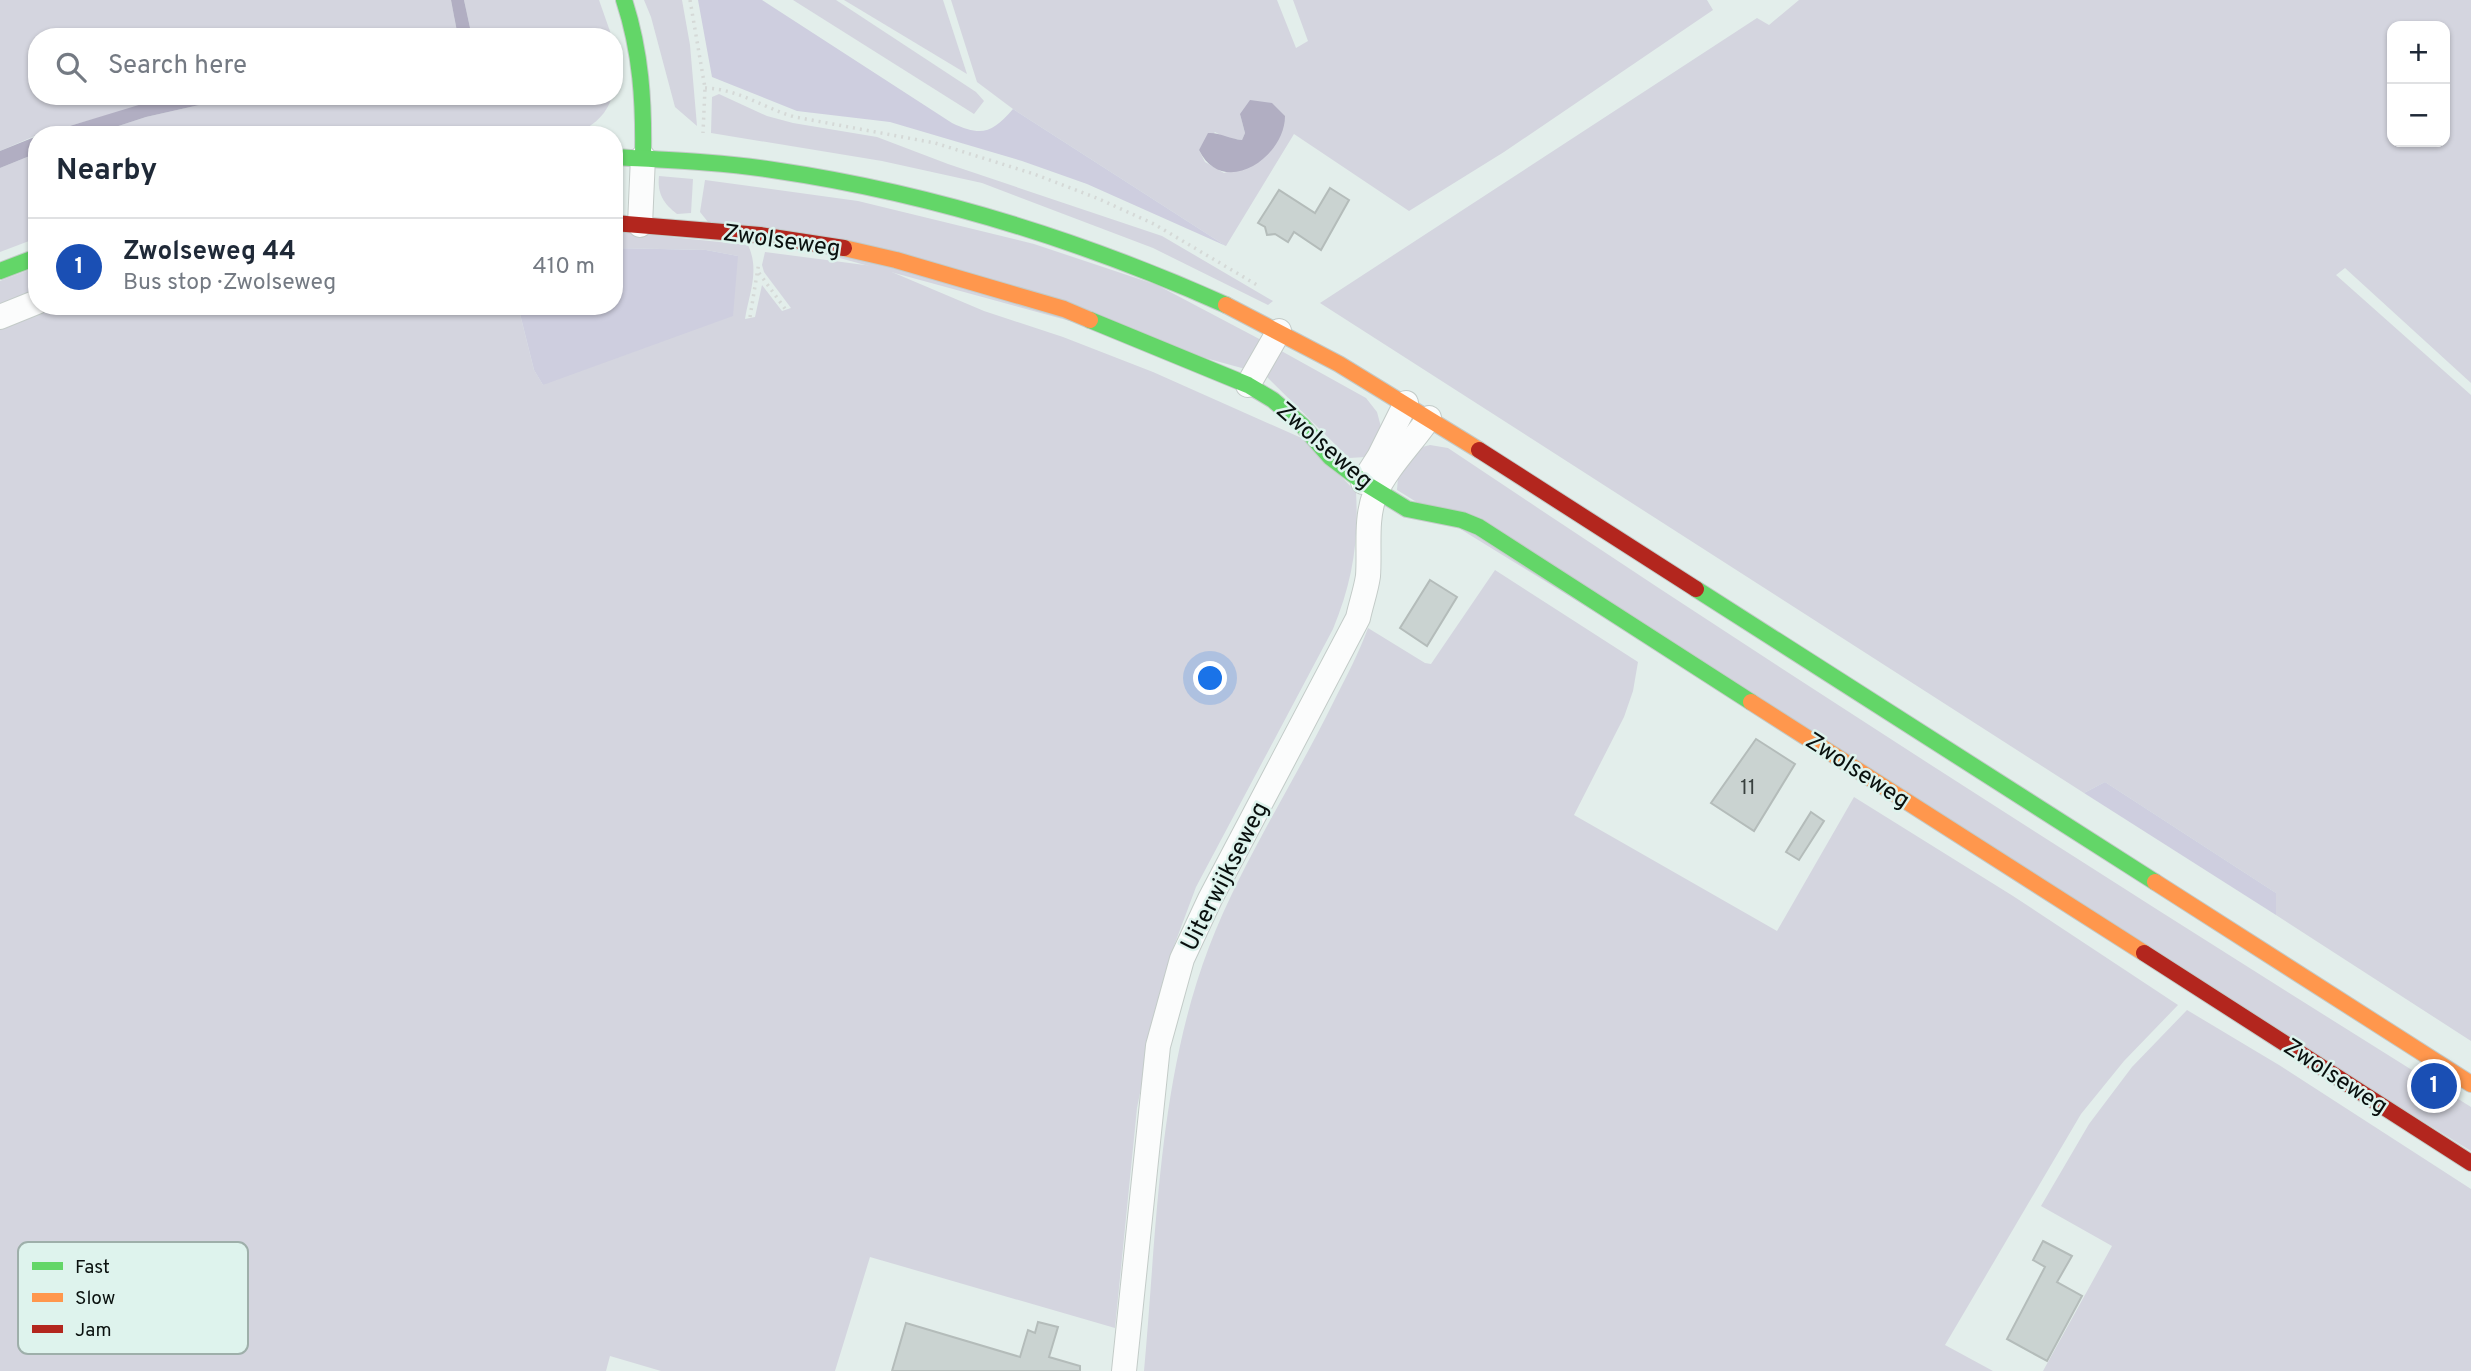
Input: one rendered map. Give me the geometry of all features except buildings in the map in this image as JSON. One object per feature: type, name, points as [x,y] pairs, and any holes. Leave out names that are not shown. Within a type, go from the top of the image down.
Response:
[{"type":"main road","points":[[624,0],[640,51],[643,157]]},
{"type":"main road","points":[[623,157],[701,162],[785,172],[898,191],[997,217],[1072,241],[1226,304],[1406,403],[2471,1084]]},
{"type":"main road","name":"Zwolseweg","points":[[623,224],[760,235],[860,252],[1005,290],[1076,313],[1248,385],[1273,400],[1302,425],[1330,457],[1370,486],[1407,509],[1462,520],[1479,527],[2471,1163]]},
{"type":"main road","points":[[0,271],[28,260]]},
{"type":"street","points":[[640,225],[643,157]]},
{"type":"street","points":[[0,317],[28,306]]},
{"type":"street","points":[[1248,385],[1279,331]]},
{"type":"street","name":"Uiterwijkseweg","points":[[1124,1371],[1158,1046],[1182,959],[1210,899],[1358,618],[1368,577],[1370,486],[1379,457],[1406,403]]},
{"type":"street","name":"Uiterwijkseweg","points":[[1370,486],[1429,418]]},
{"type":"path","points":[[690,0],[705,88],[701,162]]},
{"type":"path","points":[[750,317],[759,272],[760,235]]},
{"type":"path","points":[[759,272],[786,310]]},
{"type":"shaded area","points":[[0,0],[451,0],[456,28],[28,28],[28,105],[144,105],[69,126],[28,126],[28,139],[0,151]]},
{"type":"shaded area","points":[[451,0],[464,0],[470,28],[456,28]]},
{"type":"shaded area","points":[[464,0],[599,0],[609,28],[470,28]]},
{"type":"shaded area","points":[[644,0],[682,0],[690,45],[697,126],[675,107]]},
{"type":"shaded area","points":[[698,0],[762,0],[962,127],[979,131],[992,128],[1013,109],[1226,246],[1087,184],[1022,161],[890,122],[797,111],[712,77]]},
{"type":"shaded area","points":[[793,0],[836,0],[976,92],[984,101],[974,114]]},
{"type":"shaded area","points":[[844,0],[943,0],[967,74]]},
{"type":"shaded area","points":[[951,0],[1277,0],[1296,48],[1308,41],[1293,0],[1707,0],[1713,10],[1504,152],[1409,211],[1294,134],[1226,246],[1013,109],[977,82]],"holes":[[[1240,114],[1260,161],[1224,173],[1205,162],[1199,150],[1215,132],[1226,138],[1242,140],[1245,133]]]},
{"type":"shaded area","points":[[1799,0],[2471,0],[2471,383],[2345,268],[2336,275],[2471,395],[2471,1041],[2276,915],[2276,893],[2105,782],[2084,793],[1320,303],[1757,18],[1769,25]]},
{"type":"shaded area","points":[[719,94],[767,116],[877,137],[948,164],[1162,236],[1273,301],[1268,305],[1153,248],[982,183],[882,161],[711,133],[712,97]]},
{"type":"shaded area","points":[[1250,100],[1272,103],[1285,116],[1282,132],[1275,146],[1251,167],[1237,172],[1223,171],[1210,164],[1199,150],[1208,133],[1242,140],[1245,133],[1240,114]]},
{"type":"shaded area","points":[[139,105],[199,105],[118,126],[70,126]]},
{"type":"shaded area","points":[[199,105],[609,105],[589,126],[118,126]]},
{"type":"shaded area","points":[[28,140],[28,157],[0,168],[0,151]]},
{"type":"shaded area","points":[[28,157],[28,241],[0,252],[0,168]]},
{"type":"shaded area","points":[[659,176],[693,179],[691,213],[677,214],[668,206],[660,193]]},
{"type":"shaded area","points":[[705,180],[858,201],[1034,244],[1157,285],[1265,342],[1249,370],[708,222],[700,212]]},
{"type":"shaded area","points":[[623,232],[748,245],[753,273],[745,319],[755,317],[762,285],[782,311],[791,308],[764,272],[762,265],[765,252],[880,267],[984,311],[1063,337],[1153,372],[1306,440],[1356,492],[1353,562],[1333,629],[1196,887],[1174,946],[1158,1003],[1137,1108],[1115,1328],[870,1257],[835,1371],[661,1371],[610,1356],[606,1371],[0,1371],[0,325],[28,315],[520,315],[534,370],[543,385],[738,256],[706,250],[623,248]]},
{"type":"shaded area","points":[[623,248],[706,250],[738,256],[733,316],[543,385],[534,370],[520,315],[623,315]]},
{"type":"shaded area","points":[[28,270],[28,297],[0,307],[0,281]]},
{"type":"shaded area","points":[[1276,348],[1366,398],[1377,412],[1381,427],[1366,457],[1349,458],[1267,377]]},
{"type":"shaded area","points":[[1430,445],[1448,448],[1957,782],[2471,1107],[2471,1151],[1397,490],[1398,477],[1414,449]]},
{"type":"shaded area","points":[[1495,570],[1638,662],[1633,691],[1624,717],[1574,815],[1777,931],[1854,797],[2013,896],[2178,1005],[2124,1061],[2081,1114],[1945,1345],[1993,1371],[1144,1371],[1169,1103],[1192,998],[1222,915],[1318,732],[1368,628],[1425,663],[1431,664]]},
{"type":"shaded area","points":[[2105,782],[2276,893],[2276,915],[2084,793]]},
{"type":"shaded area","points":[[2187,1010],[2279,1065],[2471,1189],[2471,1371],[2043,1371],[2112,1246],[2041,1206],[2089,1124],[2132,1067]]},
{"type":"traffic: fast","points":[[624,0],[640,77],[643,157]]},
{"type":"traffic: fast","points":[[623,158],[753,167],[832,180],[948,206],[1061,240],[1171,281],[1226,305]]},
{"type":"traffic: fast","points":[[0,271],[28,260]]},
{"type":"traffic: fast","points":[[1090,320],[1248,385],[1273,400],[1302,425],[1330,457],[1363,482],[1407,509],[1462,520],[1479,527],[1751,702]]},
{"type":"traffic: fast","points":[[1696,589],[2155,882]]},
{"type":"traffic: slow","points":[[844,248],[896,260],[1064,309],[1090,320]]},
{"type":"traffic: slow","points":[[1226,305],[1339,364],[1479,450]]},
{"type":"traffic: slow","points":[[1751,702],[2144,953]]},
{"type":"traffic: slow","points":[[2155,882],[2471,1084]]},
{"type":"traffic: jam","points":[[623,224],[760,235],[844,248]]},
{"type":"traffic: jam","points":[[1479,450],[1696,589]]},
{"type":"traffic: jam","points":[[2144,953],[2471,1163]]},
{"type":"place","name":"Zwolseweg 44","points":[[2434,1086]]}]
